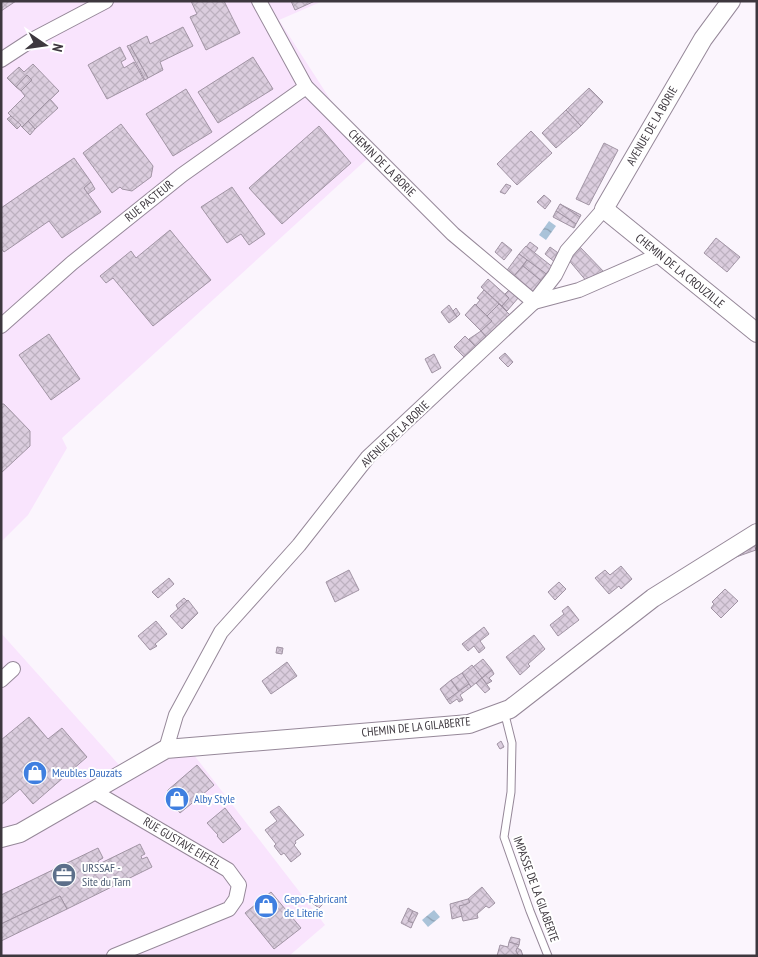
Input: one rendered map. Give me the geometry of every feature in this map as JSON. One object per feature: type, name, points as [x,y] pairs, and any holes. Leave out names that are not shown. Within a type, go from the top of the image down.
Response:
[{"type":"street","points":[[1,60],[30,41],[106,1]]},
{"type":"street","name":"CHEMIN DE LA BORIE","points":[[258,1],[306,87],[453,234],[534,302]]},
{"type":"street","name":"AVENUE DE LA BORIE","points":[[166,749],[176,715],[221,632],[298,545],[368,457],[534,302],[555,275],[567,251],[604,209],[703,39],[731,1]]},
{"type":"street","name":"RUE PASTEUR","points":[[1,326],[72,263],[182,175],[306,87]]},
{"type":"street","name":"CHEMIN DE LA CROUZILLE","points":[[604,209],[757,333]]},
{"type":"street","points":[[534,302],[579,290],[659,255]]},
{"type":"street","name":"CHEMIN DE LA GILABERTE","points":[[166,749],[469,724],[510,709],[653,598],[757,533]]},
{"type":"street","points":[[1,680],[13,669]]},
{"type":"street","points":[[1,838],[20,833],[166,749]]},
{"type":"street","name":"RUE GUSTAVE EIFFEL","points":[[94,790],[228,870],[239,885],[236,899],[229,909],[114,956]]},
{"type":"lane","name":"IMPASSE DE LA GILABERTE","points":[[504,711],[512,744],[511,792],[504,837],[548,956]]},
{"type":"shaded area","points":[[1,1],[323,1],[279,20],[368,158],[62,438],[67,448],[28,515],[1,542]]},
{"type":"shaded area","points":[[1,633],[120,766],[194,755],[325,925],[289,956],[1,956]]},
{"type":"water","points":[[549,221],[556,226],[546,240],[539,235]]},
{"type":"water","points":[[434,910],[440,917],[428,927],[422,920]]},
{"type":"building","points":[[1,1],[16,1],[1,11]]},
{"type":"building","points":[[191,1],[224,1],[240,33],[206,50],[190,17],[197,14]]},
{"type":"building","points":[[291,1],[315,1],[295,10]]},
{"type":"building","points":[[183,27],[193,46],[160,62],[163,70],[148,78],[130,45],[147,36],[150,44]]},
{"type":"building","points":[[130,45],[148,78],[145,80],[127,46]]},
{"type":"building","points":[[120,47],[126,59],[121,62],[124,68],[134,62],[144,80],[107,99],[88,65]]},
{"type":"building","points":[[253,57],[273,89],[218,123],[198,92]]},
{"type":"building","points":[[33,64],[59,91],[22,127],[8,113],[25,96],[21,91],[32,80],[27,75],[16,87],[7,78],[19,67],[24,72]]},
{"type":"building","points":[[27,75],[32,80],[21,91],[16,87]]},
{"type":"building","points":[[589,88],[603,102],[581,126],[566,110]]},
{"type":"building","points":[[186,89],[212,132],[173,156],[146,114]]},
{"type":"building","points":[[50,99],[58,108],[35,129],[28,121]]},
{"type":"building","points":[[566,110],[581,126],[556,148],[542,133]]},
{"type":"building","points":[[11,116],[21,125],[17,129],[7,119]]},
{"type":"building","points":[[28,121],[35,129],[30,135],[22,127]]},
{"type":"building","points":[[121,124],[153,166],[151,177],[132,191],[120,187],[112,193],[83,153]]},
{"type":"building","points":[[319,126],[351,163],[282,224],[249,188]]},
{"type":"building","points":[[531,131],[552,153],[517,185],[497,164]]},
{"type":"building","points":[[604,143],[618,150],[589,205],[576,199]]},
{"type":"building","points":[[74,158],[91,182],[84,188],[101,212],[62,238],[49,221],[4,252],[1,248],[1,208]]},
{"type":"building","points":[[91,182],[95,189],[88,194],[84,188]]},
{"type":"building","points":[[506,184],[511,186],[505,194],[500,192]]},
{"type":"building","points":[[232,187],[265,234],[249,245],[241,234],[227,243],[201,207]]},
{"type":"building","points":[[544,195],[551,201],[545,209],[537,202]]},
{"type":"building","points":[[560,204],[581,215],[580,217],[578,217]]},
{"type":"building","points":[[560,204],[580,217],[576,224],[556,211]]},
{"type":"building","points":[[556,211],[576,224],[574,228],[553,217]]},
{"type":"building","points":[[170,230],[211,280],[153,326],[113,278],[106,283],[100,276],[131,251],[136,258]]},
{"type":"building","points":[[716,238],[740,257],[727,272],[704,253]]},
{"type":"building","points":[[502,242],[512,250],[504,260],[495,252]]},
{"type":"building","points":[[530,242],[538,248],[534,253],[526,247]]},
{"type":"building","points":[[526,246],[554,268],[549,276],[519,254]]},
{"type":"building","points":[[550,247],[561,255],[556,263],[545,254]]},
{"type":"building","points":[[580,247],[606,274],[588,283],[567,258]]},
{"type":"building","points":[[519,254],[527,260],[512,279],[505,273]]},
{"type":"building","points":[[527,260],[549,276],[544,283],[523,266]]},
{"type":"building","points":[[523,266],[544,283],[537,295],[514,276]]},
{"type":"building","points":[[488,279],[509,298],[502,306],[481,287]]},
{"type":"building","points":[[510,289],[519,297],[507,311],[502,306],[509,298],[505,294]]},
{"type":"building","points":[[484,290],[499,304],[487,316],[476,305],[480,300],[477,298]]},
{"type":"building","points":[[475,304],[492,321],[481,331],[465,315]]},
{"type":"building","points":[[499,304],[511,316],[487,338],[481,331],[492,321],[487,316]]},
{"type":"building","points":[[449,305],[457,317],[449,323],[441,312]]},
{"type":"building","points":[[456,308],[460,314],[457,317],[453,311]]},
{"type":"building","points":[[481,331],[487,338],[476,347],[469,339]]},
{"type":"building","points":[[49,334],[80,379],[51,400],[19,355]]},
{"type":"building","points":[[465,336],[476,347],[465,358],[454,347]]},
{"type":"building","points":[[505,353],[513,362],[508,367],[499,358]]},
{"type":"building","points":[[434,354],[441,368],[432,373],[425,359]]},
{"type":"building","points":[[1,404],[4,404],[30,431],[30,446],[1,473]]},
{"type":"building","points":[[753,541],[756,550],[736,557],[733,550]]},
{"type":"building","points":[[621,566],[632,579],[621,589],[619,586],[609,594],[595,578],[605,570],[610,575]]},
{"type":"building","points":[[349,570],[359,590],[335,602],[326,582]]},
{"type":"building","points":[[169,578],[174,584],[158,598],[152,592]]},
{"type":"building","points":[[559,582],[566,589],[555,600],[548,592]]},
{"type":"building","points":[[725,589],[738,601],[721,618],[711,608],[714,604],[712,602]]},
{"type":"building","points":[[184,598],[187,601],[178,609],[176,605]]},
{"type":"building","points":[[188,600],[198,613],[182,629],[170,616]]},
{"type":"building","points":[[568,606],[579,620],[558,636],[550,625],[564,614],[562,611]]},
{"type":"building","points":[[156,621],[167,634],[155,644],[157,646],[150,650],[138,636]]},
{"type":"building","points":[[484,627],[489,634],[480,641],[485,648],[479,653],[474,646],[468,651],[462,644]]},
{"type":"building","points":[[534,635],[545,649],[528,664],[530,666],[520,675],[506,657]]},
{"type":"building","points":[[277,647],[283,648],[282,654],[276,653]]},
{"type":"building","points":[[483,659],[492,670],[482,678],[473,667]]},
{"type":"building","points":[[287,662],[297,676],[271,694],[262,681]]},
{"type":"building","points":[[472,665],[482,678],[471,687],[462,673]]},
{"type":"building","points":[[492,670],[494,674],[489,678],[492,681],[487,684],[482,678]]},
{"type":"building","points":[[462,673],[469,684],[459,691],[451,680]]},
{"type":"building","points":[[482,678],[490,689],[485,693],[476,683]]},
{"type":"building","points":[[451,680],[459,692],[447,700],[440,689]]},
{"type":"building","points":[[469,684],[471,687],[460,695],[463,700],[459,702],[457,699],[450,704],[447,700]]},
{"type":"building","name":"Meubles Dauzats","points":[[29,717],[48,739],[62,728],[87,757],[33,804],[20,789],[1,805],[1,740]]},
{"type":"building","points":[[501,741],[504,747],[500,749],[497,744]]},
{"type":"building","points":[[197,765],[214,785],[180,813],[167,797],[168,790]]},
{"type":"building","points":[[279,806],[304,835],[295,841],[294,845],[301,854],[291,862],[284,853],[281,855],[274,846],[276,844],[265,830],[277,821],[270,812]]},
{"type":"building","points":[[225,808],[241,829],[223,843],[207,823]]},
{"type":"building","points":[[140,844],[145,854],[141,856],[142,859],[147,857],[152,867],[67,909],[60,896],[1,924],[1,895],[98,848],[103,858],[98,861],[99,864]]},
{"type":"building","points":[[482,887],[495,903],[489,908],[486,906],[477,914],[478,918],[463,921],[459,906],[470,902],[468,899]]},
{"type":"building","points":[[271,892],[301,928],[274,949],[245,913]]},
{"type":"building","points":[[60,896],[67,909],[1,941],[1,924]]},
{"type":"building","points":[[316,898],[323,904],[319,908],[312,903]]},
{"type":"building","points":[[468,899],[470,902],[459,906],[462,916],[452,919],[450,904]]},
{"type":"building","points":[[408,908],[413,911],[408,921],[413,923],[411,928],[401,923]]},
{"type":"building","points":[[413,911],[418,913],[413,923],[408,921]]},
{"type":"building","points":[[511,937],[520,939],[519,945],[509,942]]},
{"type":"building","points":[[509,942],[519,945],[516,951],[519,956],[497,956],[500,945],[508,947]]},
{"type":"building","points":[[517,948],[521,950],[523,956],[519,956],[516,951]]},
{"type":"place","name":"Meubles Dauzats","points":[[35,773]]},
{"type":"place","name":"Alby Style","points":[[177,799]]},
{"type":"place","name":"URSSAF - Site du Tarn","points":[[64,875]]},
{"type":"place","name":"Gepo-Fabricant de Literie","points":[[266,906]]}]
